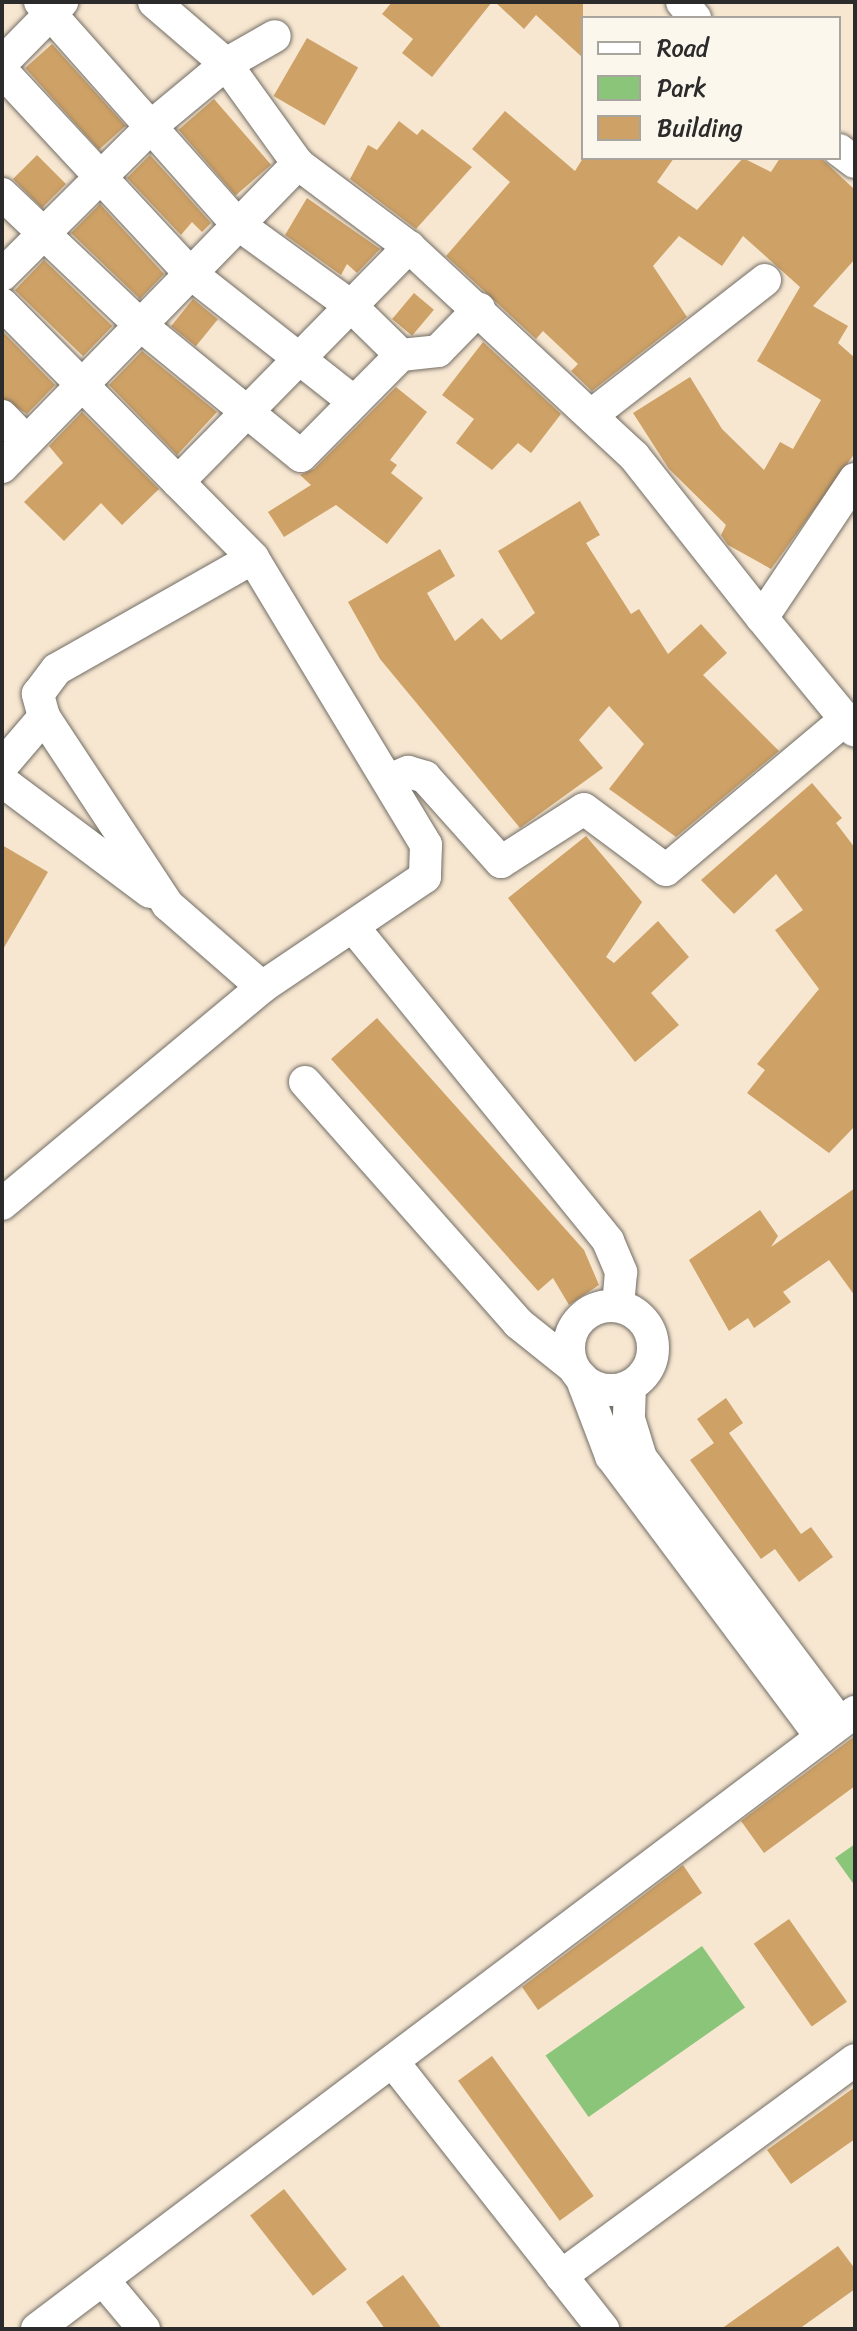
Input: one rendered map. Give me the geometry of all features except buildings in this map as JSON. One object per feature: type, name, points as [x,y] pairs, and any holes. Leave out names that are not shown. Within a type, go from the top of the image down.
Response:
[{"type":"street","points":[[154,2],[226,64],[298,164],[409,247],[593,414],[850,726],[666,870],[584,809],[501,862],[425,777],[408,772],[389,780]]},
{"type":"street","points":[[2,63],[51,6],[155,123],[235,222],[351,306],[401,355]]},
{"type":"street","points":[[2,275],[39,231],[155,123],[226,64],[275,36]]},
{"type":"street","points":[[2,71],[189,272],[302,356],[353,401]]},
{"type":"street","points":[[2,467],[235,222],[298,164]]},
{"type":"street","points":[[2,194],[138,323],[251,409],[301,456],[401,355],[438,351],[479,309]]},
{"type":"street","points":[[178,482],[409,247]]},
{"type":"street","points":[[593,414],[765,280]]},
{"type":"street","points":[[2,304],[84,380],[253,558],[420,831],[429,865],[425,877],[354,928],[262,987],[2,1204]]},
{"type":"street","points":[[2,416],[26,441]]},
{"type":"street","points":[[762,618],[855,479]]},
{"type":"street","points":[[168,905],[44,717],[38,694],[57,669],[253,558]]},
{"type":"street","points":[[2,766],[44,717]]},
{"type":"street","points":[[2,781],[168,905],[262,987]]},
{"type":"street","points":[[354,928],[608,1241],[621,1272],[618,1306]]},
{"type":"street","points":[[305,1082],[518,1323],[577,1372],[604,1389],[630,1386],[648,1367],[653,1341],[641,1318],[618,1306],[592,1310],[573,1328],[577,1372],[611,1456],[839,1724]]},
{"type":"street","points":[[630,1386],[629,1419],[641,1458],[839,1724]]},
{"type":"street","points":[[37,2329],[839,1724]]},
{"type":"street","points":[[561,2276],[855,2060]]},
{"type":"street","points":[[393,2062],[603,2329]]},
{"type":"street","points":[[103,2280],[144,2329]]},
{"type":"green space","points":[[855,1844],[855,1886],[835,1858]]},
{"type":"green space","points":[[702,1946],[745,2007],[589,2117],[546,2056]]}]
